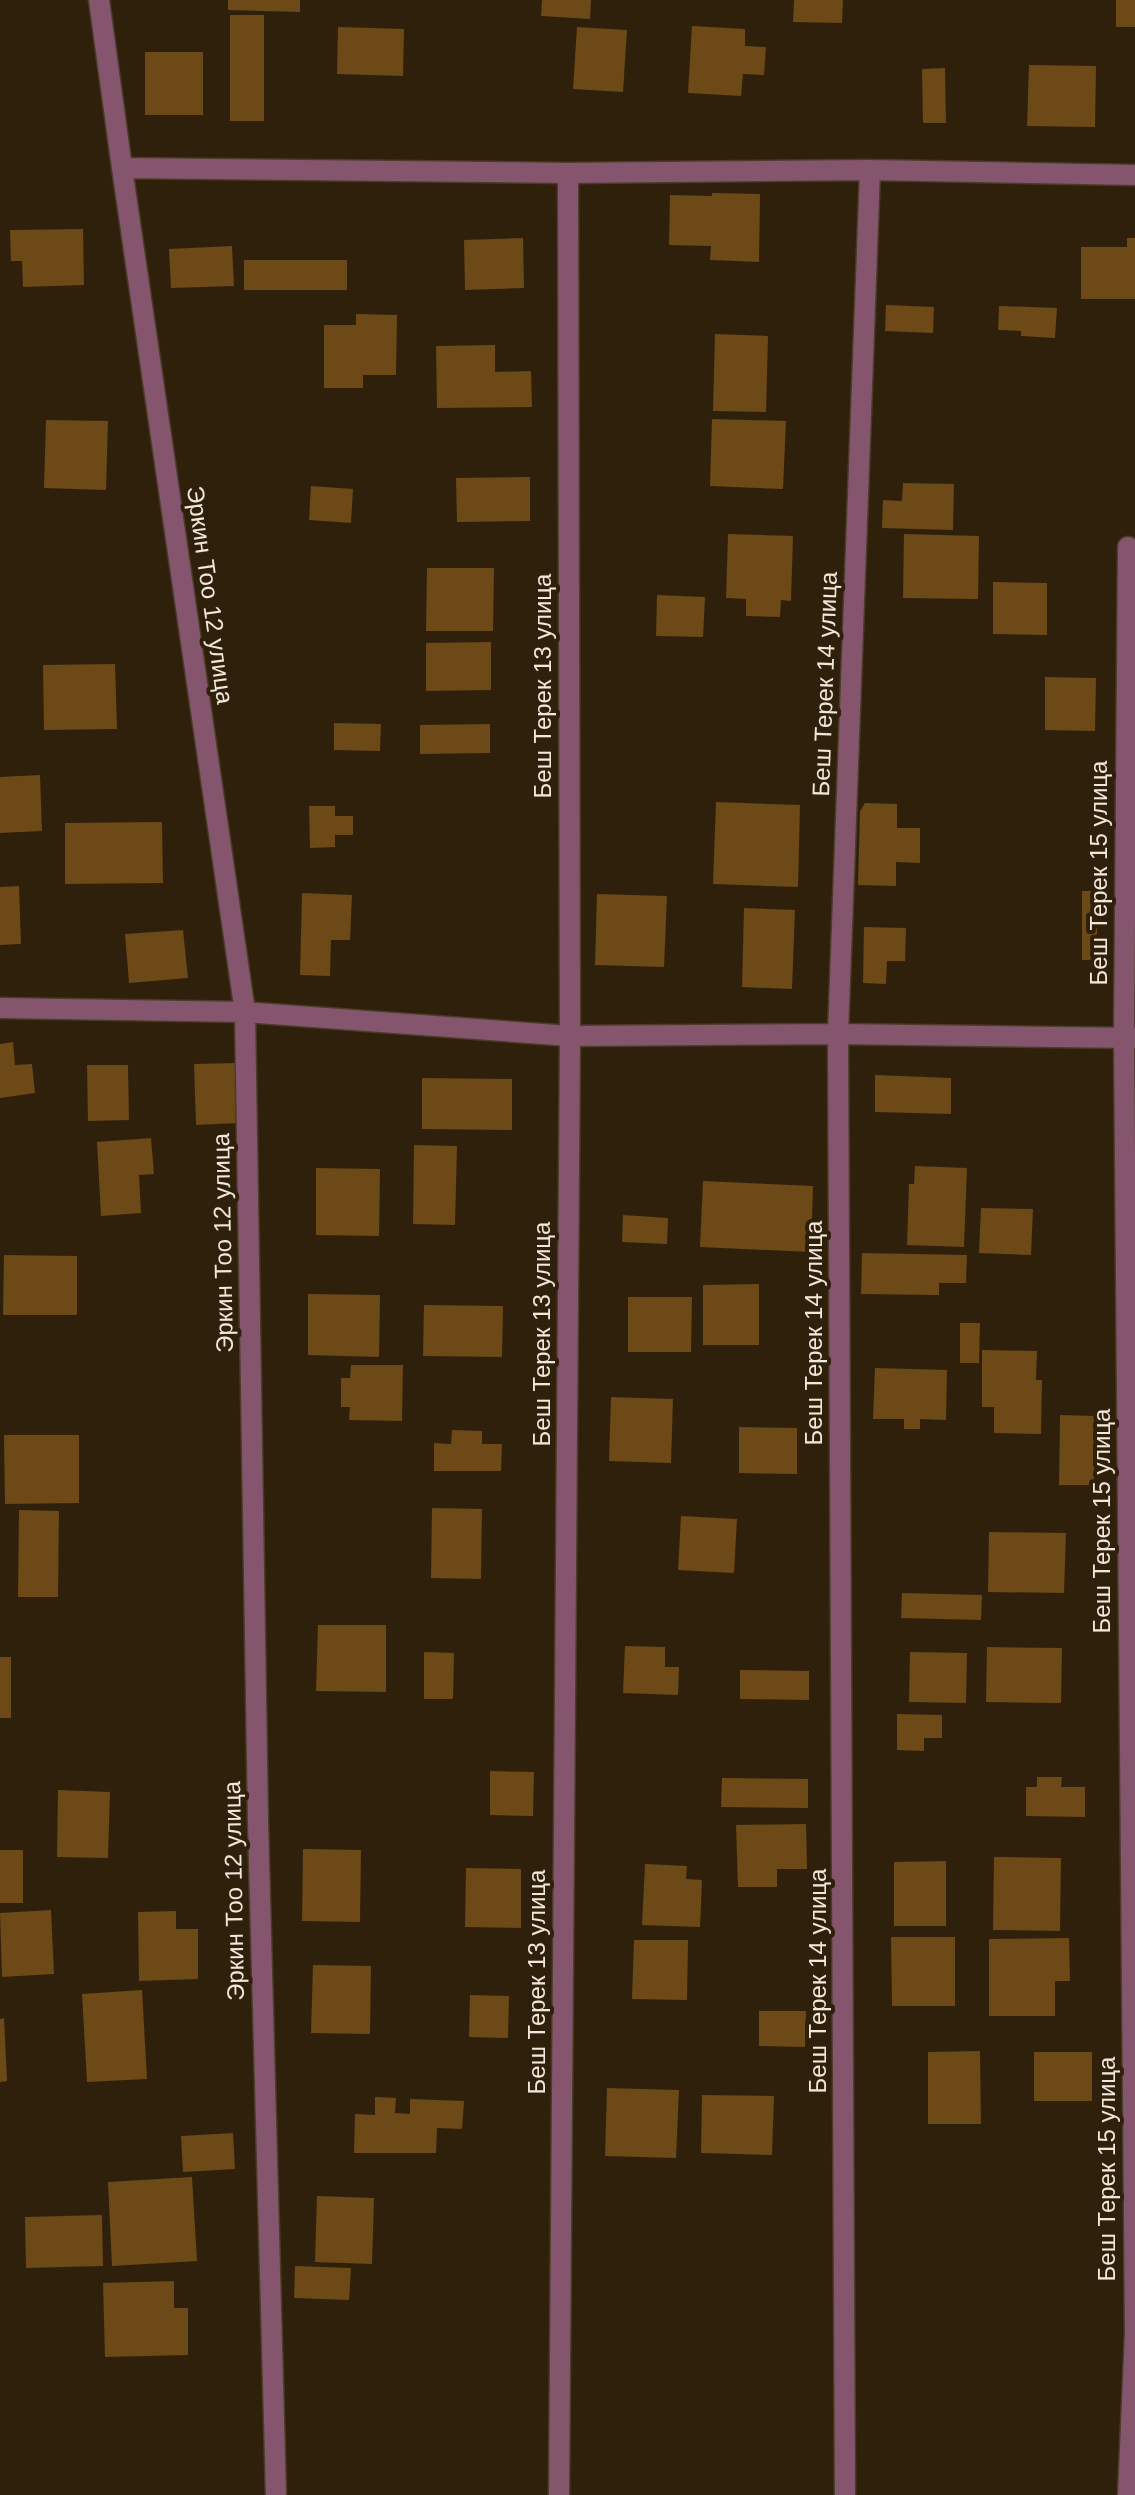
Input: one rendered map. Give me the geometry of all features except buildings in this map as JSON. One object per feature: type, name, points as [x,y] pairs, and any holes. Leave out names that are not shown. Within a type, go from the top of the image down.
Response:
[{"type":"street","name":"Эркин Тоо 12 улица","points":[[99,0],[245,1012],[258,1822],[276,2495]]},
{"type":"street","points":[[122,168],[568,173],[870,170],[1135,175]]},
{"type":"street","name":"Беш Терек 14 улица","points":[[845,2495],[838,1034],[870,170]]},
{"type":"street","name":"Беш Терек 13 улица","points":[[559,2495],[570,1036],[568,173]]},
{"type":"street","name":"Беш Терек 15 улица","points":[[1128,547],[1135,2317],[1128,2495]]},
{"type":"street","points":[[0,1008],[245,1012],[570,1036],[838,1034],[1129,1038]]}]
